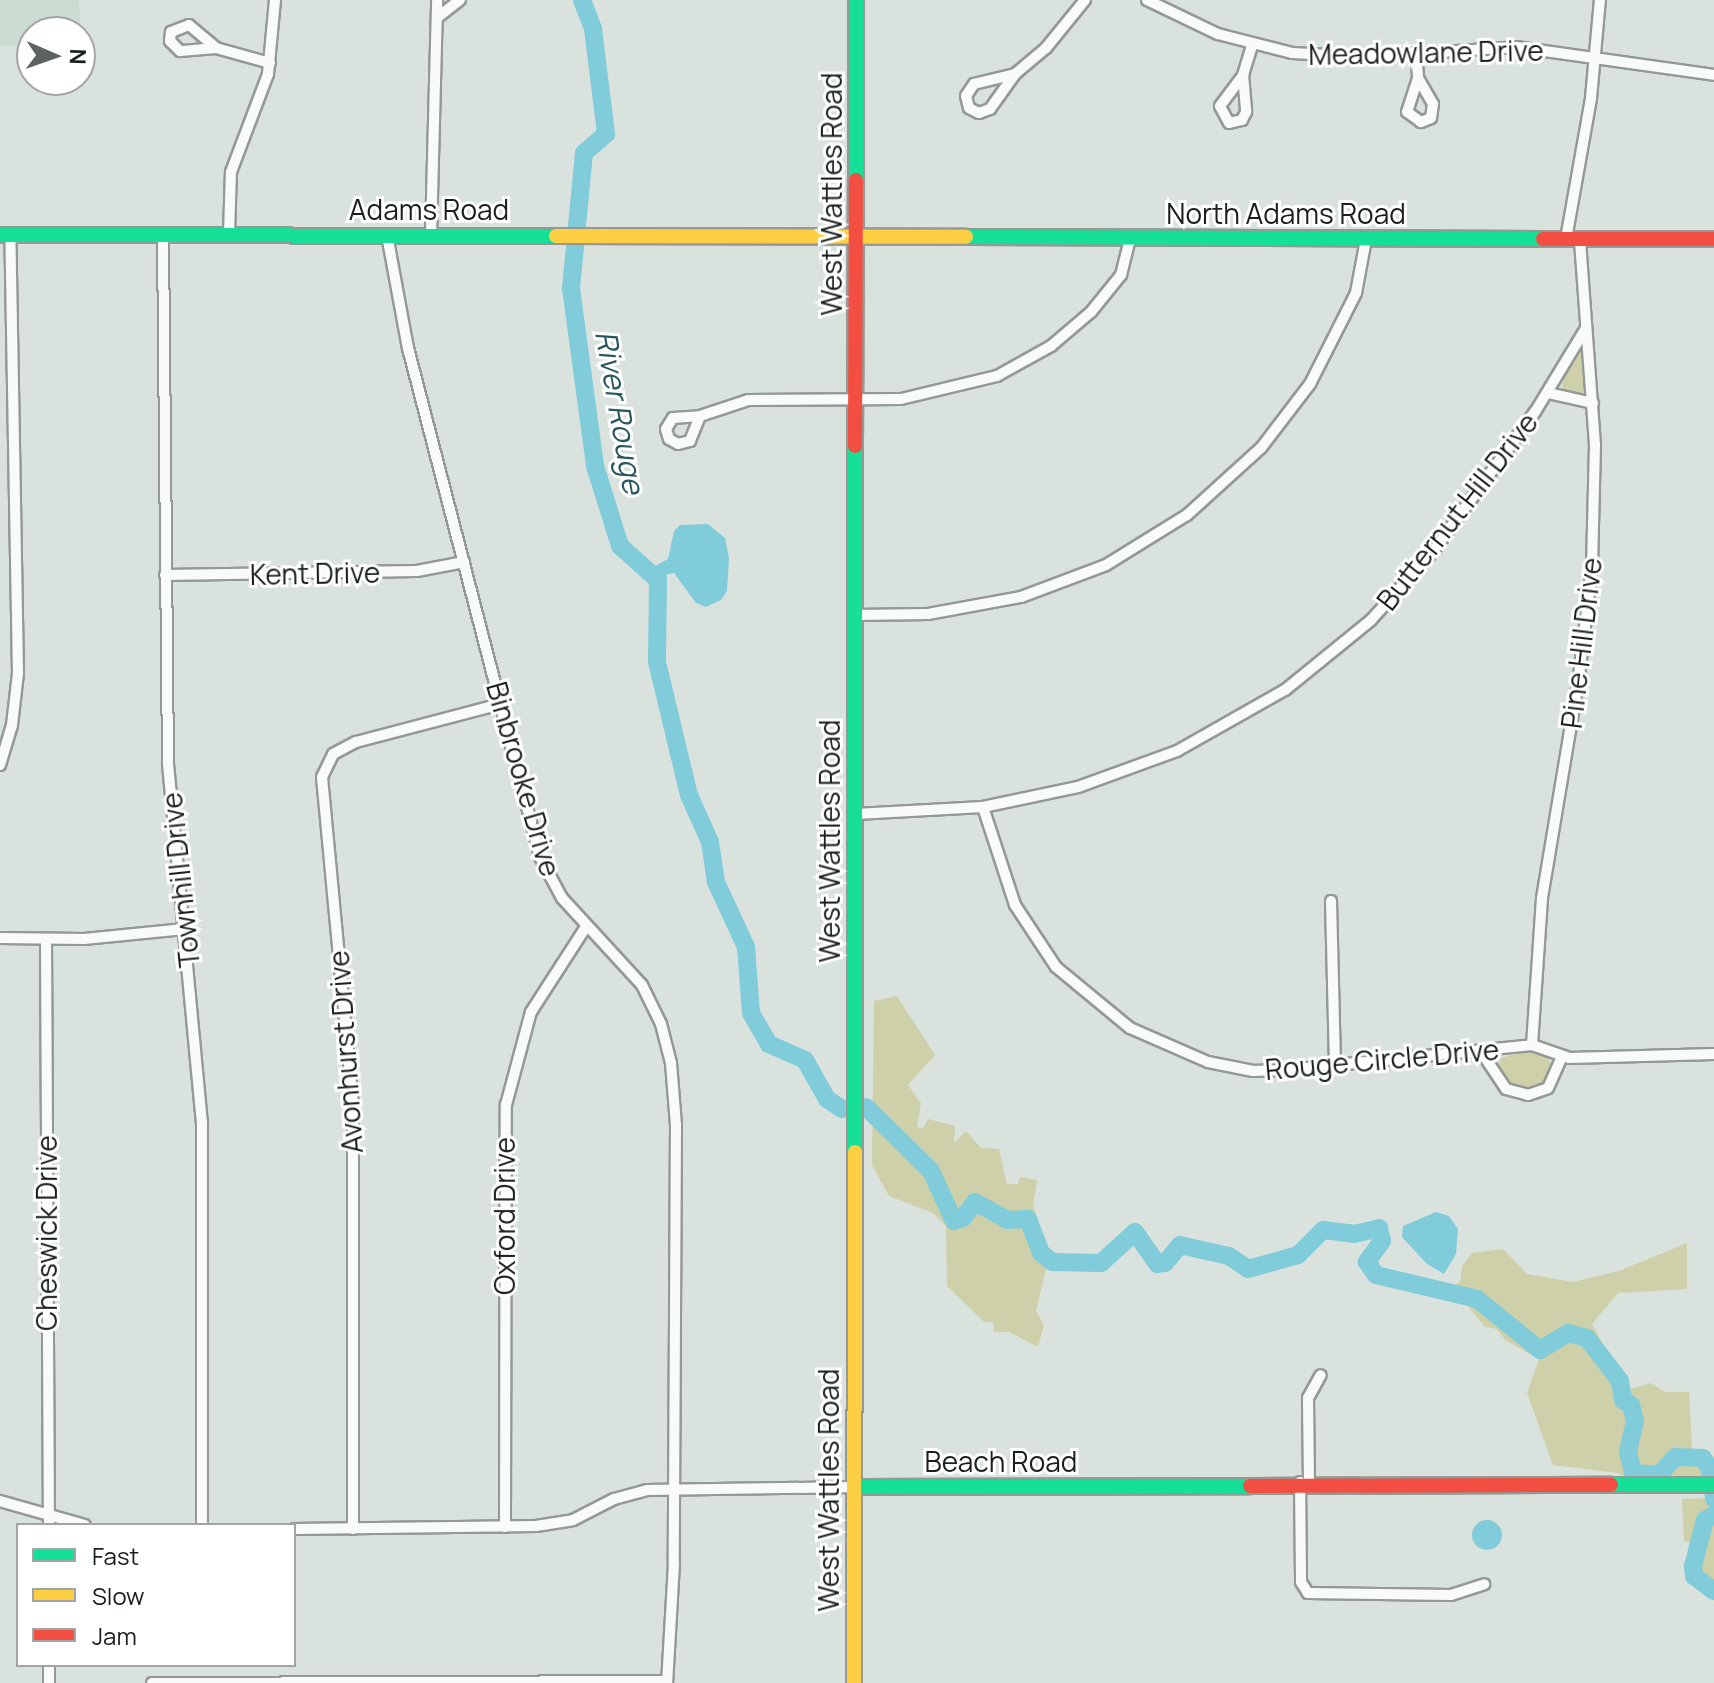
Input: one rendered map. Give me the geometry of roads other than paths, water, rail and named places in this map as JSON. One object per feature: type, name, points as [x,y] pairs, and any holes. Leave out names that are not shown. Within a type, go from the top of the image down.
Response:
[{"type":"street","points":[[229,234],[231,172],[270,63],[275,0]]},
{"type":"street","points":[[431,235],[437,0]]},
{"type":"street","points":[[438,17],[460,0]]},
{"type":"street","name":"West Wattles Road","points":[[854,1683],[856,0]]},
{"type":"street","points":[[1015,74],[974,84],[966,96],[969,108],[979,113],[990,109],[1015,74],[1046,48],[1085,0]]},
{"type":"street","name":"Meadowlane Drive","points":[[1147,0],[1252,46],[1325,57],[1491,46],[1597,55],[1714,75]]},
{"type":"street","name":"Pine Hill Drive","points":[[1532,1045],[1542,898],[1589,595],[1593,403],[1573,239],[1597,55],[1600,0]]},
{"type":"street","points":[[1243,75],[1252,46]]},
{"type":"street","points":[[216,48],[270,63]]},
{"type":"street","points":[[1416,53],[1418,78]]},
{"type":"street","points":[[0,765],[12,725],[18,673],[5,235]]},
{"type":"street","name":"Adams Road","points":[[5,235],[858,237]]},
{"type":"street","name":"Townhill Drive","points":[[163,235],[168,764],[202,1122],[202,1523]]},
{"type":"street","name":"Binbrooke Drive","points":[[387,235],[400,317],[544,868],[587,925],[628,965],[651,1001],[673,1076],[674,1489],[667,1682]]},
{"type":"street","name":"North Adams Road","points":[[858,237],[1714,239]]},
{"type":"street","points":[[700,416],[761,398],[857,399],[944,393],[1023,363],[1060,339],[1101,302],[1126,265],[1130,239]]},
{"type":"street","points":[[856,615],[928,614],[1021,597],[1106,565],[1187,515],[1261,448],[1310,384],[1356,293],[1366,239]]},
{"type":"street","name":"Butternut Hill Drive","points":[[856,814],[983,807],[1133,770],[1215,732],[1285,690],[1359,631],[1410,579],[1548,393],[1586,328]]},
{"type":"street","points":[[1548,393],[1593,403]]},
{"type":"street","name":"Kent Drive","points":[[165,575],[417,571],[464,562]]},
{"type":"street","name":"Avonhurst Drive","points":[[353,1529],[353,1105],[322,777],[333,754],[356,742],[501,704]]},
{"type":"street","name":"Rouge Circle Drive","points":[[983,807],[1005,882],[1027,928],[1056,967],[1110,1015],[1159,1044],[1226,1067],[1271,1071],[1482,1053],[1532,1045]]},
{"type":"street","points":[[1331,901],[1335,1066]]},
{"type":"street","name":"Oxford Drive","points":[[505,1527],[506,1105],[531,1012],[587,925]]},
{"type":"street","points":[[0,938],[46,941],[185,929]]},
{"type":"street","name":"Cheswick Drive","points":[[46,941],[49,1521]]},
{"type":"street","points":[[1532,1045],[1562,1057],[1714,1054]]},
{"type":"street","points":[[1482,1053],[1506,1089],[1528,1095],[1548,1088],[1562,1057]]},
{"type":"street","points":[[1321,1375],[1308,1398],[1301,1582],[1308,1593],[1451,1595],[1484,1584]]},
{"type":"street","name":"Beach Road","points":[[296,1529],[505,1527],[562,1523],[626,1494],[674,1489],[1304,1482],[1562,1483],[1641,1489],[1710,1485]]},
{"type":"street","points":[[0,1501],[49,1521]]},
{"type":"street","points":[[152,1683],[667,1682]]},
{"type":"water","points":[[708,524],[725,538],[729,558],[727,591],[721,600],[706,607],[696,603],[674,573],[667,574],[665,584],[658,580],[653,567],[668,559],[674,531],[680,525]]},
{"type":"water","points":[[1436,1212],[1449,1216],[1458,1229],[1456,1254],[1444,1274],[1426,1263],[1402,1237],[1403,1226]]},
{"type":"water","points":[[1487,1520],[1498,1524],[1502,1535],[1498,1546],[1487,1550],[1476,1546],[1472,1535],[1476,1524]]},
{"type":"waterway","name":"River Rouge","points":[[582,0],[593,29],[606,134],[584,153],[571,288],[595,466],[620,546],[658,580],[657,662],[689,795],[710,842],[716,882],[746,947],[751,1013],[769,1044],[805,1060],[827,1099],[842,1109]]},
{"type":"waterway","name":"River Rouge","points":[[866,1107],[931,1171],[954,1221],[963,1218],[975,1202],[1007,1220],[1028,1219],[1041,1253],[1052,1262],[1101,1263],[1135,1232],[1157,1264],[1165,1263],[1180,1245],[1229,1256],[1248,1269],[1298,1255],[1323,1230],[1354,1234],[1379,1228],[1382,1241],[1367,1262],[1376,1275],[1477,1299],[1540,1350],[1568,1333],[1587,1338],[1620,1381],[1623,1400],[1631,1405],[1635,1421],[1628,1451],[1633,1473],[1659,1475],[1675,1457],[1703,1458],[1710,1469],[1714,1499]]},
{"type":"waterway","name":"River Rouge","points":[[1714,1515],[1705,1520],[1693,1566],[1694,1576],[1714,1591]]}]
